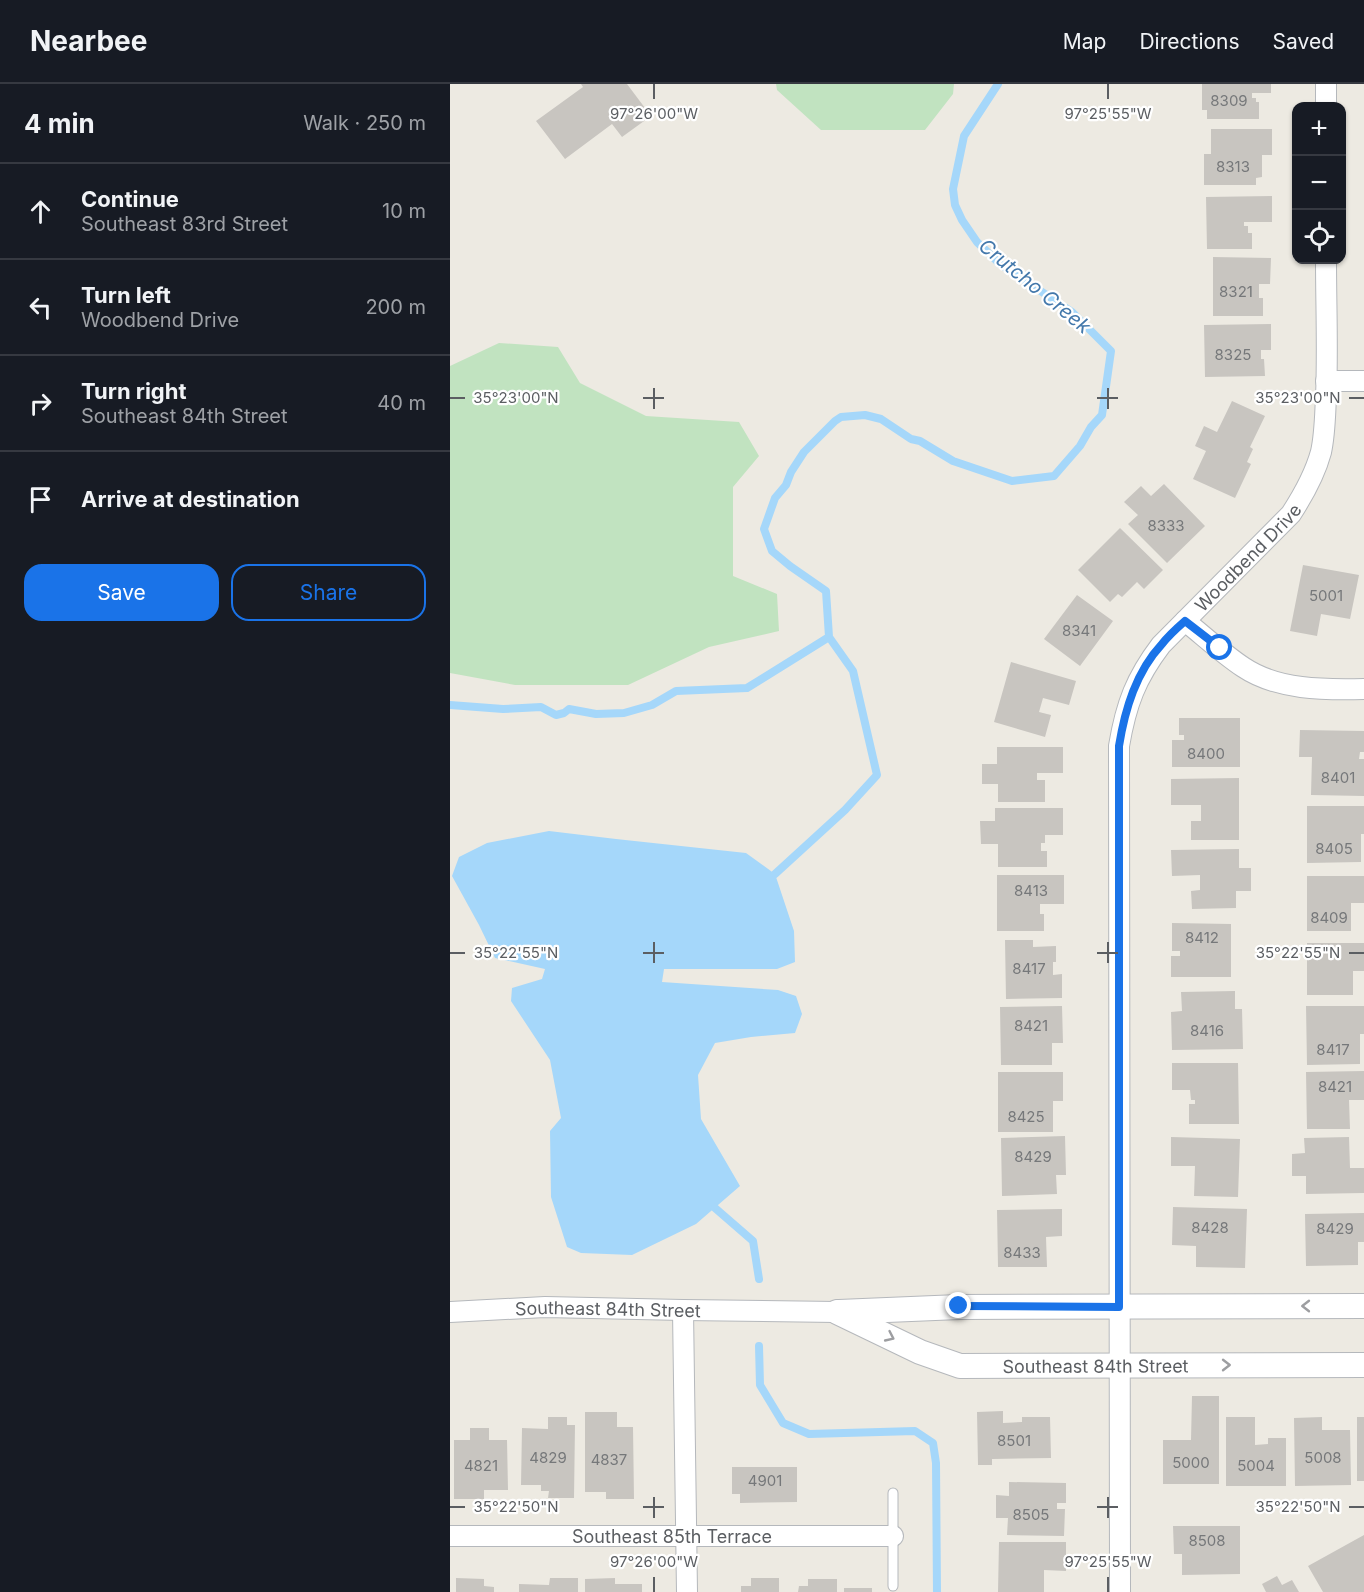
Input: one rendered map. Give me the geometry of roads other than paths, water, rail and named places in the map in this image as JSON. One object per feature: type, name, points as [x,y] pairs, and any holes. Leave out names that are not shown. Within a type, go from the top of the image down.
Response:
[{"type":"street","points":[[1326,84],[1326,102]]},
{"type":"street","name":"Woodbend Drive","points":[[1119,1592],[1119,746],[1129,700],[1142,673],[1161,645],[1291,514],[1314,473],[1321,451],[1324,428],[1326,264]]},
{"type":"street","points":[[1326,381],[1364,381]]},
{"type":"street","points":[[1185,621],[1244,668],[1267,678],[1296,686],[1322,689],[1364,689]]},
{"type":"street","name":"Southeast 84th Street","points":[[450,1312],[545,1306],[683,1311],[837,1312],[959,1306],[1364,1306]]},
{"type":"street","points":[[683,1311],[687,1592]]},
{"type":"street","name":"Southeast 84th Street","points":[[837,1312],[920,1352],[960,1366],[1364,1365]]},
{"type":"street","name":"Southeast 85th Terrace","points":[[450,1536],[893,1536]]},
{"type":"lane","points":[[893,1493],[893,1586]]},
{"type":"water","points":[[549,831],[746,853],[775,874],[794,931],[795,962],[777,969],[664,969],[662,982],[778,990],[796,996],[802,1014],[795,1033],[715,1043],[698,1075],[701,1119],[740,1186],[696,1224],[632,1255],[581,1253],[567,1247],[551,1197],[550,1131],[561,1118],[550,1060],[511,1001],[512,988],[542,979],[545,969],[495,958],[452,876],[459,857],[487,843]]},
{"type":"waterway","name":"Crutcho Creek","points":[[450,705],[503,709],[541,707],[556,715],[569,709],[596,714],[624,713],[652,705],[676,691],[747,688],[829,637],[826,591],[772,551],[764,529],[775,498],[786,485],[791,472],[804,452],[841,417],[865,415],[881,419],[911,439],[920,441],[953,461],[1012,481],[1054,476],[1080,446],[1091,427],[1102,415],[1111,351],[1072,312],[1000,264],[977,242],[955,205],[953,189],[964,136],[998,84]]},
{"type":"waterway","points":[[775,874],[845,810],[877,775],[853,671],[829,637]]},
{"type":"waterway","points":[[715,1208],[753,1241],[759,1279]]},
{"type":"waterway","points":[[759,1346],[760,1385],[783,1423],[809,1434],[915,1431],[933,1443],[936,1463],[937,1592]]}]
